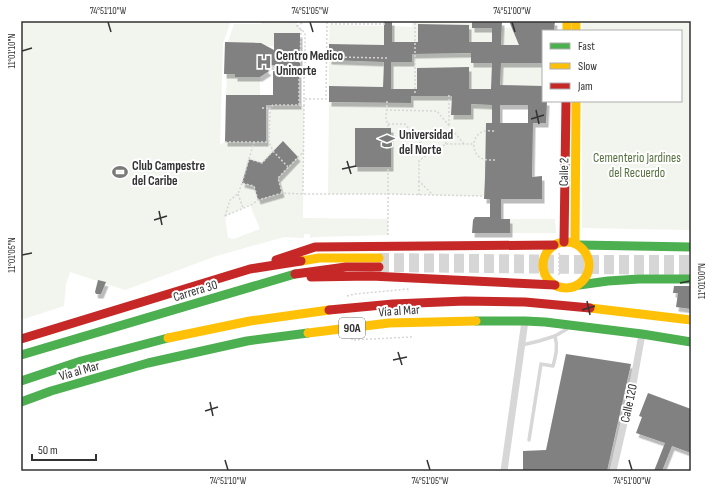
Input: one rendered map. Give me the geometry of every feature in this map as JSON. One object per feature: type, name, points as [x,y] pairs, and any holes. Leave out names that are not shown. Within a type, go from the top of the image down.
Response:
[{"type":"main road","name":"Calle 2","points":[[564,242],[566,102]]},
{"type":"main road","name":"Calle 2","points":[[576,102],[579,245]]},
{"type":"main road","points":[[566,140],[576,140]]},
{"type":"main road","points":[[250,269],[315,247],[554,245],[564,242],[579,245],[691,247]]},
{"type":"main road","points":[[553,284],[545,274],[543,261],[549,249],[554,245]]},
{"type":"main road","points":[[579,245],[586,251],[590,265],[589,272],[579,285]]},
{"type":"main road","name":"Carrera 30","points":[[21,339],[250,269],[320,258],[379,258]]},
{"type":"main road","name":"Carrera 30","points":[[21,355],[295,274],[346,267],[379,267]]},
{"type":"main road","points":[[256,285],[304,277],[348,276],[553,284],[566,288],[608,281],[639,279],[691,279]]},
{"type":"main road","name":"Vía al Mar","points":[[21,381],[81,361],[156,341],[202,331],[250,322],[393,304],[464,301],[525,302],[601,309],[691,320]]},
{"type":"main road","name":"Vía al Mar","points":[[21,402],[148,363],[247,341],[389,323],[525,321],[574,325],[691,342]]},
{"type":"street","points":[[504,471],[525,321]]},
{"type":"street","name":"Calle 120","points":[[613,471],[633,384],[642,334]]},
{"type":"lane","points":[[269,68],[315,70]]},
{"type":"lane","points":[[521,345],[555,336],[574,325]]},
{"type":"lane","points":[[529,440],[542,364],[553,366],[557,352],[555,336]]},
{"type":"path","points":[[296,21],[296,26]]},
{"type":"path","points":[[296,26],[305,21]]},
{"type":"path","points":[[304,99],[326,99],[327,21]]},
{"type":"path","points":[[415,21],[415,93]]},
{"type":"path","points":[[332,24],[387,24]]},
{"type":"path","points":[[296,26],[305,33],[304,194]]},
{"type":"path","points":[[333,57],[387,58]]},
{"type":"path","points":[[448,126],[449,93]]},
{"type":"path","points":[[386,102],[386,120],[388,128]]},
{"type":"path","points":[[262,108],[270,108],[273,105],[304,106]]},
{"type":"path","points":[[270,108],[269,142],[273,151],[288,167]]},
{"type":"path","points":[[386,110],[437,111],[464,144]]},
{"type":"path","points":[[388,124],[405,124],[429,153]]},
{"type":"path","points":[[495,160],[484,160],[481,158],[476,154],[474,144],[475,138],[483,131],[496,131]]},
{"type":"path","points":[[419,195],[419,161],[429,153],[437,153],[455,133]]},
{"type":"path","points":[[225,142],[269,142]]},
{"type":"path","points":[[254,142],[238,194],[230,200],[225,216],[251,205],[258,200],[282,193],[484,196]]},
{"type":"path","points":[[445,144],[474,144]]},
{"type":"path","points":[[249,159],[262,163],[273,151]]},
{"type":"path","points":[[282,193],[278,178],[304,151]]},
{"type":"path","points":[[388,167],[388,235]]},
{"type":"path","points":[[419,181],[434,195]]},
{"type":"path","points":[[242,182],[254,186],[258,200]]},
{"type":"path","points":[[238,194],[243,208]]},
{"type":"green space","name":"Club Campestre del Caribe","points":[[21,21],[231,21],[223,43],[220,145],[225,142],[269,142],[270,108],[273,105],[304,106],[303,218],[388,219],[388,235],[310,238],[310,234],[304,234],[304,238],[284,237],[216,256],[125,290],[70,272],[66,284],[64,306],[21,320]],"holes":[[[283,141],[298,157],[291,164],[277,148]],[[273,151],[288,167],[278,178],[282,193],[259,200],[254,186],[242,182],[249,159],[262,163]],[[250,205],[260,229],[234,239],[228,238],[225,216]]]},
{"type":"green space","points":[[261,21],[296,21],[297,25],[301,29],[300,33],[274,33],[274,46],[268,46],[261,43],[228,42],[234,24],[261,24]]},
{"type":"green space","points":[[412,21],[472,21],[472,28],[492,28],[492,42],[468,46],[469,25],[419,24],[418,46],[392,42],[392,26],[412,27]]},
{"type":"green space","name":"Cementerio Jardines del Recuerdo","points":[[582,21],[691,21],[691,230],[582,228],[582,102],[682,102],[682,30],[582,30]]},
{"type":"green space","points":[[330,25],[384,26],[384,45],[329,44]]},
{"type":"green space","points":[[502,28],[512,28],[516,38],[542,38],[542,46],[501,45]]},
{"type":"green space","points":[[471,53],[471,63],[492,63],[491,89],[469,89],[469,67],[417,68],[417,89],[391,89],[391,62],[412,62],[412,54]]},
{"type":"green space","points":[[329,60],[384,62],[383,87],[329,86]]},
{"type":"green space","points":[[501,63],[542,63],[542,86],[500,85]]},
{"type":"green space","points":[[227,74],[235,74],[235,77],[260,77],[260,95],[226,95]]},
{"type":"green space","points":[[411,96],[452,96],[452,115],[471,115],[471,104],[492,105],[492,177],[485,177],[484,196],[328,194],[329,102],[411,103]],"holes":[[[355,128],[391,128],[391,167],[356,167]]]},
{"type":"green space","points":[[510,219],[555,219],[556,233],[510,233]]},
{"type":"building","points":[[384,21],[392,21],[392,42],[418,42],[418,24],[469,25],[469,42],[492,42],[492,28],[472,28],[472,21],[502,21],[501,45],[519,45],[509,21],[555,21],[554,30],[542,30],[542,63],[501,63],[500,85],[542,86],[542,102],[547,102],[546,123],[533,123],[532,177],[542,176],[542,199],[501,199],[501,219],[510,219],[510,233],[472,233],[473,220],[475,217],[490,217],[490,199],[484,199],[486,123],[492,123],[492,105],[471,104],[471,115],[451,115],[452,96],[411,96],[411,103],[329,102],[329,86],[383,87],[384,62],[329,60],[329,44],[384,45]],"holes":[[[471,53],[471,63],[492,63],[491,89],[469,89],[469,67],[417,68],[417,89],[391,89],[391,62],[412,62],[412,54]],[[500,105],[528,105],[528,123],[500,123]]]},
{"type":"building","points":[[274,33],[300,33],[300,66],[268,65],[266,69],[269,71],[260,77],[235,77],[235,74],[224,74],[225,42],[261,43],[274,50]]},
{"type":"building","points":[[273,71],[299,73],[299,105],[266,105],[266,142],[225,142],[226,95],[273,95]]},
{"type":"building","points":[[355,128],[391,128],[391,167],[355,167]]},
{"type":"building","points":[[283,141],[298,157],[278,178],[282,193],[258,200],[254,186],[242,183],[249,159],[262,163]]},
{"type":"building","points":[[98,280],[106,282],[101,294],[96,294],[95,292]]},
{"type":"building","points":[[674,286],[691,286],[691,309],[676,307],[678,293],[673,293]]},
{"type":"building","points":[[566,354],[631,364],[607,471],[523,471],[523,451],[546,450]]},
{"type":"building","points":[[648,393],[691,409],[691,453],[672,446],[662,471],[654,471],[665,443],[636,433],[642,417],[639,416]]},
{"type":"tunnel","points":[[379,258],[691,260]]},
{"type":"tunnel","points":[[379,267],[691,270]]},
{"type":"traffic: fast","points":[[579,245],[691,247]]},
{"type":"traffic: fast","points":[[21,355],[295,274]]},
{"type":"traffic: fast","points":[[579,285],[639,279],[691,279]]},
{"type":"traffic: fast","points":[[476,321],[545,322],[642,334],[691,342]]},
{"type":"traffic: fast","points":[[21,402],[51,391],[148,363],[247,341],[308,333]]},
{"type":"traffic: fast","points":[[21,381],[81,361],[168,338]]},
{"type":"traffic: slow","points":[[567,21],[567,30]]},
{"type":"traffic: slow","points":[[576,21],[576,30]]},
{"type":"traffic: slow","points":[[575,243],[576,102]]},
{"type":"traffic: slow","points":[[571,242],[583,248],[588,256],[589,265],[588,274],[583,282],[575,287],[561,288],[549,282],[544,274],[543,260],[549,248],[557,243],[571,242]]},
{"type":"traffic: slow","points":[[301,261],[319,258],[379,258]]},
{"type":"traffic: slow","points":[[590,308],[691,320]]},
{"type":"traffic: slow","points":[[168,338],[250,321],[329,310]]},
{"type":"traffic: slow","points":[[308,333],[389,323],[476,321]]},
{"type":"traffic: jam","points":[[564,242],[566,102]]},
{"type":"traffic: jam","points":[[276,260],[315,247],[554,245]]},
{"type":"traffic: jam","points":[[21,339],[250,269],[301,261]]},
{"type":"traffic: jam","points":[[295,274],[346,267],[379,267]]},
{"type":"traffic: jam","points":[[311,277],[371,276],[555,285]]},
{"type":"traffic: jam","points":[[329,310],[393,304],[465,301],[525,302],[590,308]]},
{"type":"place","name":"Centro Medico Uninorte","points":[[264,62]]},
{"type":"place","name":"Universidad del Norte","points":[[387,141]]},
{"type":"place","name":"Club Campestre del Caribe","points":[[120,172]]}]
